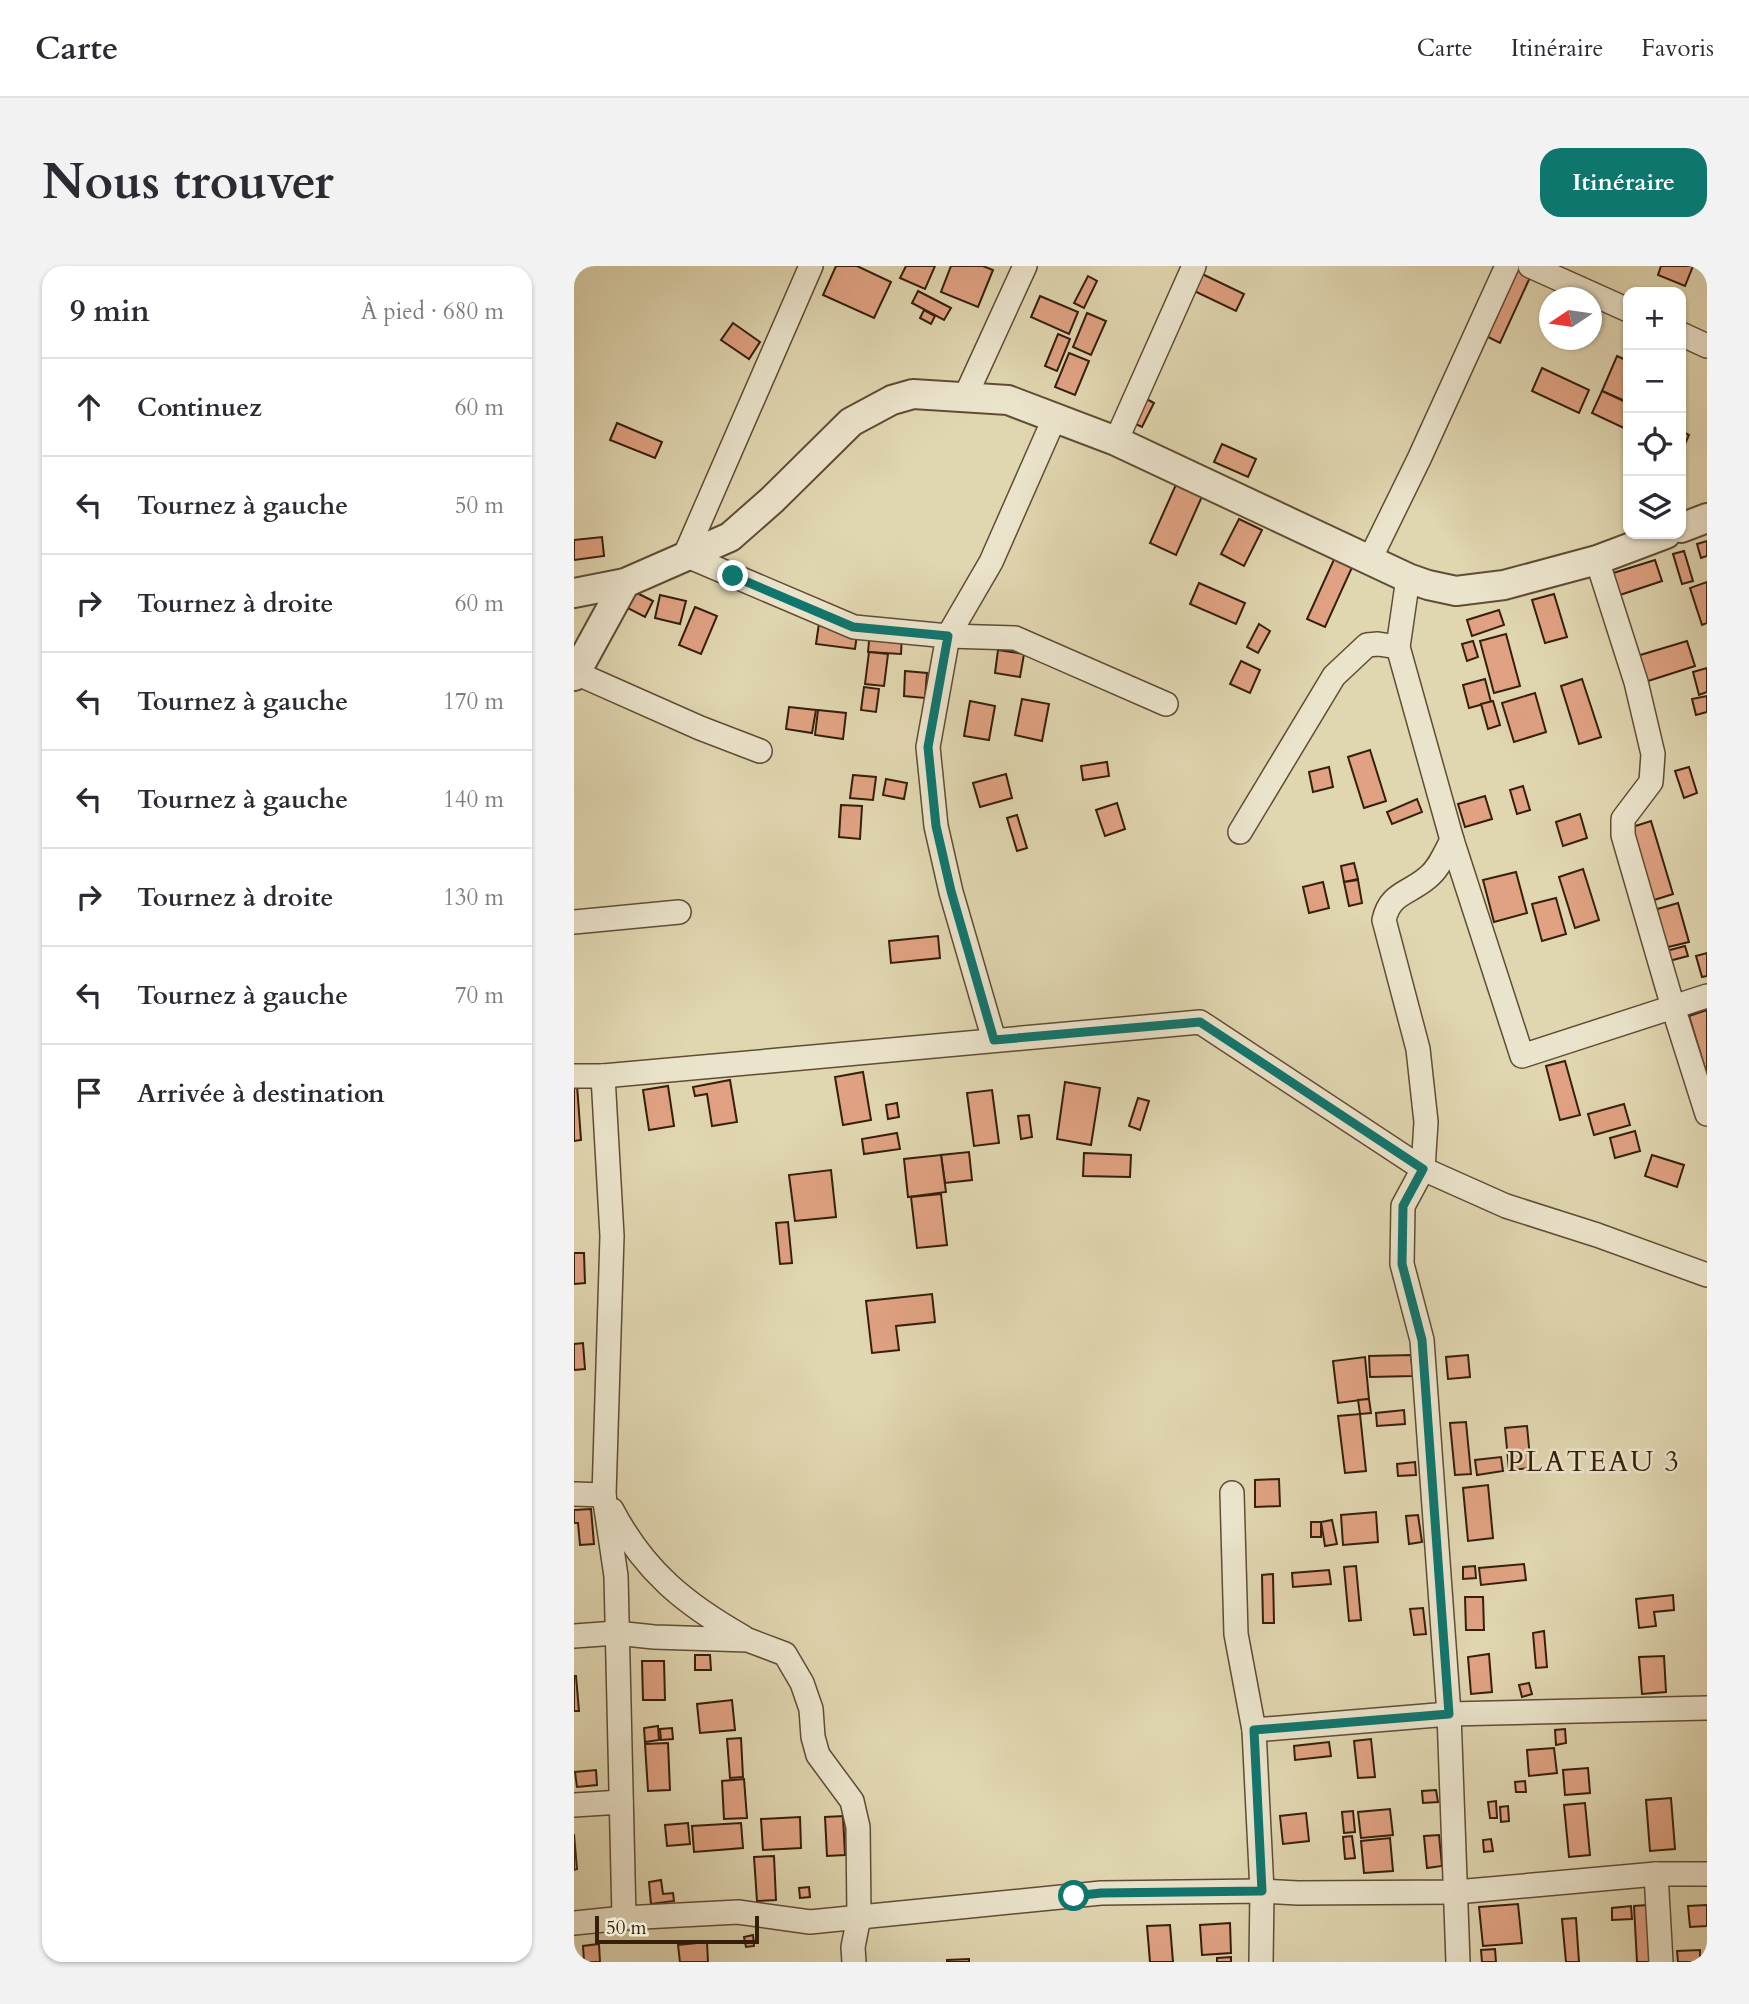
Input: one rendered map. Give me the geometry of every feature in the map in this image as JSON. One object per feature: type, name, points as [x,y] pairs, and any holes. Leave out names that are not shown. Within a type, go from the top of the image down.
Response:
[{"type":"street","points":[[685,555],[811,266]]},
{"type":"street","points":[[965,397],[1025,266]]},
{"type":"street","points":[[1116,441],[1194,266]]},
{"type":"street","points":[[1370,559],[1419,460],[1507,266]]},
{"type":"street","points":[[1531,266],[1623,308]]},
{"type":"street","points":[[1686,336],[1707,346]]},
{"type":"street","points":[[574,593],[625,583],[730,537],[772,500],[851,422],[892,400],[913,394],[1008,400],[1116,441],[1408,578],[1456,591],[1504,585],[1597,560],[1653,539]]},
{"type":"street","points":[[994,1040],[951,891],[936,826],[928,747],[948,636],[991,562],[1054,419]]},
{"type":"street","points":[[1686,526],[1707,518]]},
{"type":"street","points":[[685,555],[853,627],[948,636],[1015,638],[1166,704]]},
{"type":"street","points":[[1597,560],[1636,682],[1653,754],[1651,782],[1623,819],[1623,835],[1707,1114]]},
{"type":"street","points":[[1408,578],[1398,647],[1452,840],[1522,1056],[1707,996]]},
{"type":"street","points":[[625,583],[575,674],[760,751]]},
{"type":"street","points":[[1240,832],[1334,676],[1367,645],[1398,647]]},
{"type":"street","points":[[1452,840],[1441,862],[1427,878],[1404,891],[1387,906],[1384,920],[1418,1049],[1426,1122],[1423,1169],[1403,1206],[1402,1264],[1422,1340],[1449,1714],[1458,1962]]},
{"type":"street","points":[[574,922],[679,912]]},
{"type":"street","points":[[574,1076],[603,1076],[1200,1022],[1423,1169],[1506,1206],[1597,1235],[1707,1275]]},
{"type":"street","points":[[603,1076],[611,1236],[604,1495],[616,1576],[624,1918]]},
{"type":"street","points":[[1232,1493],[1236,1634],[1254,1730],[1262,1891],[1261,1962]]},
{"type":"street","points":[[574,1494],[604,1495]]},
{"type":"street","points":[[604,1495],[627,1539],[658,1576],[702,1613],[748,1640],[785,1654],[802,1683],[811,1710],[813,1737],[818,1755],[852,1801],[858,1827],[859,1917],[853,1947],[854,1962]]},
{"type":"street","points":[[574,1636],[616,1633],[748,1640]]},
{"type":"street","points":[[1254,1730],[1449,1714],[1707,1708]]},
{"type":"street","points":[[574,1805],[621,1802]]},
{"type":"street","points":[[1656,1874],[1661,1962]]},
{"type":"street","points":[[574,1923],[738,1912],[810,1922],[1101,1893],[1456,1892],[1656,1874],[1707,1874]]},
{"type":"building","points":[[836,266],[857,266],[891,282],[874,318],[823,295]]},
{"type":"building","points":[[906,266],[935,266],[925,289],[900,278]]},
{"type":"building","points":[[951,266],[983,266],[993,270],[978,307],[941,292]]},
{"type":"building","points":[[1517,266],[1532,273],[1500,343],[1480,333]]},
{"type":"building","points":[[1661,266],[1693,266],[1685,286],[1658,275]]},
{"type":"building","points":[[1198,272],[1244,294],[1236,311],[1190,289]]},
{"type":"building","points":[[1088,276],[1097,281],[1084,308],[1074,303]]},
{"type":"building","points":[[918,291],[951,308],[944,320],[912,303]]},
{"type":"building","points":[[1040,296],[1078,312],[1069,334],[1031,317]]},
{"type":"building","points":[[924,310],[935,316],[931,324],[920,318]]},
{"type":"building","points":[[1087,313],[1106,321],[1091,355],[1073,347]]},
{"type":"building","points":[[733,323],[760,342],[749,359],[721,340]]},
{"type":"building","points":[[1058,334],[1070,339],[1057,371],[1045,366]]},
{"type":"building","points":[[1069,353],[1089,361],[1075,395],[1055,387]]},
{"type":"building","points":[[1617,356],[1623,359],[1623,400],[1602,391]]},
{"type":"building","points":[[1542,368],[1589,390],[1579,413],[1532,391]]},
{"type":"building","points":[[1602,391],[1623,401],[1623,428],[1592,413]]},
{"type":"building","points":[[1141,396],[1154,403],[1142,427],[1129,421]]},
{"type":"building","points":[[617,423],[662,442],[655,458],[610,440]]},
{"type":"building","points":[[1222,444],[1256,459],[1248,477],[1214,462]]},
{"type":"building","points":[[1178,480],[1204,492],[1176,555],[1150,543]]},
{"type":"building","points":[[1239,519],[1262,530],[1244,566],[1221,554]]},
{"type":"building","points":[[602,537],[604,556],[574,560],[574,540]]},
{"type":"building","points":[[1707,541],[1707,556],[1701,558],[1697,544]]},
{"type":"building","points":[[1684,551],[1693,581],[1682,584],[1673,554]]},
{"type":"building","points":[[1336,555],[1354,563],[1325,627],[1307,619]]},
{"type":"building","points":[[1655,560],[1662,581],[1617,596],[1610,574]]},
{"type":"building","points":[[1707,582],[1707,623],[1702,625],[1690,588]]},
{"type":"building","points":[[1199,583],[1245,603],[1236,624],[1190,604]]},
{"type":"building","points":[[625,587],[653,601],[645,617],[618,603]]},
{"type":"building","points":[[1554,594],[1567,637],[1545,643],[1532,600]]},
{"type":"building","points":[[660,595],[686,601],[680,624],[655,618]]},
{"type":"building","points":[[695,607],[717,616],[701,654],[679,645]]},
{"type":"building","points":[[1499,610],[1504,625],[1472,636],[1467,620]]},
{"type":"building","points":[[819,623],[858,628],[855,649],[816,644]]},
{"type":"building","points":[[1259,624],[1270,631],[1258,653],[1247,647]]},
{"type":"building","points":[[870,631],[902,634],[901,654],[868,652]]},
{"type":"building","points":[[1506,634],[1520,686],[1494,693],[1480,641]]},
{"type":"building","points":[[1473,641],[1478,657],[1467,661],[1462,644]]},
{"type":"building","points":[[1687,641],[1695,666],[1645,682],[1637,656]]},
{"type":"building","points":[[998,650],[1024,654],[1020,677],[995,673]]},
{"type":"building","points":[[869,652],[888,654],[884,686],[865,684]]},
{"type":"building","points":[[1241,661],[1260,670],[1250,693],[1230,684]]},
{"type":"building","points":[[1707,668],[1707,692],[1699,695],[1693,672]]},
{"type":"building","points":[[905,671],[927,673],[925,698],[904,696]]},
{"type":"building","points":[[1485,679],[1491,702],[1469,708],[1463,685]]},
{"type":"building","points":[[1582,679],[1601,737],[1579,744],[1561,686]]},
{"type":"building","points":[[864,687],[879,689],[876,712],[861,710]]},
{"type":"building","points":[[1535,693],[1546,732],[1514,742],[1502,703]]},
{"type":"building","points":[[1707,696],[1707,712],[1696,715],[1692,699]]},
{"type":"building","points":[[1022,699],[1049,704],[1042,741],[1015,735]]},
{"type":"building","points":[[970,701],[995,706],[989,740],[964,736]]},
{"type":"building","points":[[1493,701],[1500,725],[1488,729],[1481,704]]},
{"type":"building","points":[[789,707],[816,710],[812,733],[786,729]]},
{"type":"building","points":[[818,710],[846,713],[843,739],[815,735]]},
{"type":"building","points":[[1370,750],[1386,801],[1364,808],[1348,757]]},
{"type":"building","points":[[1107,762],[1109,776],[1083,780],[1081,766]]},
{"type":"building","points":[[1329,767],[1333,787],[1313,792],[1309,772]]},
{"type":"building","points":[[1689,767],[1697,793],[1684,798],[1675,771]]},
{"type":"building","points":[[1006,774],[1012,798],[980,807],[973,783]]},
{"type":"building","points":[[853,775],[876,777],[873,800],[850,798]]},
{"type":"building","points":[[886,779],[907,783],[904,799],[883,795]]},
{"type":"building","points":[[1523,786],[1530,810],[1517,814],[1510,790]]},
{"type":"building","points":[[1485,796],[1492,819],[1465,827],[1458,804]]},
{"type":"building","points":[[1417,799],[1422,812],[1392,824],[1387,812]]},
{"type":"building","points":[[1117,803],[1125,829],[1105,836],[1096,810]]},
{"type":"building","points":[[841,805],[862,806],[860,839],[839,837]]},
{"type":"building","points":[[1580,814],[1587,838],[1563,846],[1556,822]]},
{"type":"building","points":[[1017,815],[1027,848],[1017,851],[1007,818]]},
{"type":"building","points":[[1651,821],[1673,894],[1648,902],[1626,829]]},
{"type":"building","points":[[1354,863],[1358,879],[1344,882],[1341,866]]},
{"type":"building","points":[[1583,869],[1599,920],[1575,928],[1559,877]]},
{"type":"building","points":[[1516,872],[1527,913],[1494,922],[1483,880]]},
{"type":"building","points":[[1358,880],[1362,903],[1349,906],[1344,882]]},
{"type":"building","points":[[1323,882],[1329,908],[1309,913],[1303,887]]},
{"type":"building","points":[[1556,898],[1566,934],[1542,941],[1532,904]]},
{"type":"building","points":[[1678,903],[1689,942],[1664,948],[1654,910]]},
{"type":"building","points":[[938,936],[940,958],[891,963],[889,941]]},
{"type":"building","points":[[1685,946],[1688,956],[1669,961],[1666,951]]},
{"type":"building","points":[[1707,953],[1707,976],[1702,977],[1696,956]]},
{"type":"building","points":[[1707,1010],[1707,1075],[1689,1016]]},
{"type":"building","points":[[1565,1061],[1580,1115],[1560,1120],[1546,1066]]},
{"type":"building","points":[[863,1072],[871,1120],[843,1125],[835,1077]]},
{"type":"building","points":[[730,1080],[737,1122],[712,1126],[707,1094],[695,1096],[693,1087]]},
{"type":"building","points":[[1065,1082],[1100,1088],[1091,1145],[1057,1139]]},
{"type":"building","points":[[574,1085],[577,1085],[581,1140],[574,1141]]},
{"type":"building","points":[[668,1086],[674,1126],[649,1130],[643,1090]]},
{"type":"building","points":[[992,1090],[999,1143],[974,1146],[967,1093]]},
{"type":"building","points":[[1138,1098],[1149,1101],[1140,1130],[1129,1126]]},
{"type":"building","points":[[897,1103],[899,1117],[888,1119],[886,1105]]},
{"type":"building","points":[[1624,1104],[1630,1125],[1594,1135],[1588,1114]]},
{"type":"building","points":[[1029,1115],[1032,1137],[1021,1139],[1018,1116]]},
{"type":"building","points":[[1635,1131],[1640,1151],[1615,1158],[1610,1138]]},
{"type":"building","points":[[897,1133],[900,1149],[864,1154],[862,1139]]},
{"type":"building","points":[[969,1152],[972,1180],[945,1183],[941,1155]]},
{"type":"building","points":[[1084,1153],[1131,1155],[1130,1177],[1083,1176]]},
{"type":"building","points":[[941,1155],[946,1192],[908,1197],[904,1159]]},
{"type":"building","points":[[1652,1155],[1684,1165],[1677,1187],[1645,1176]]},
{"type":"building","points":[[831,1170],[836,1217],[795,1221],[789,1175]]},
{"type":"building","points":[[941,1194],[947,1245],[917,1248],[911,1197]]},
{"type":"building","points":[[788,1222],[792,1263],[780,1264],[776,1223]]},
{"type":"building","points":[[574,1253],[584,1253],[585,1283],[574,1284]]},
{"type":"building","points":[[932,1294],[935,1322],[896,1326],[899,1350],[872,1353],[866,1301]]},
{"type":"building","points":[[583,1343],[585,1369],[574,1370],[574,1344]]},
{"type":"building","points":[[1411,1355],[1413,1376],[1370,1377],[1369,1356]]},
{"type":"building","points":[[1468,1355],[1470,1377],[1448,1379],[1446,1357]]},
{"type":"building","points":[[1365,1357],[1369,1399],[1338,1403],[1333,1361]]},
{"type":"building","points":[[1369,1399],[1371,1413],[1360,1414],[1358,1400]]},
{"type":"building","points":[[1404,1410],[1405,1424],[1377,1426],[1376,1413]]},
{"type":"building","points":[[1360,1414],[1366,1471],[1345,1473],[1338,1416]]},
{"type":"building","points":[[1466,1422],[1471,1474],[1455,1475],[1450,1423]]},
{"type":"building","points":[[1527,1426],[1531,1468],[1509,1470],[1505,1428]]},
{"type":"building","points":[[1501,1457],[1503,1471],[1477,1475],[1475,1460]]},
{"type":"building","points":[[1415,1462],[1416,1475],[1398,1476],[1397,1464]]},
{"type":"building","points":[[1279,1479],[1280,1506],[1255,1507],[1255,1480]]},
{"type":"building","points":[[1488,1485],[1493,1538],[1468,1541],[1463,1488]]},
{"type":"building","points":[[591,1509],[594,1544],[580,1545],[578,1523],[574,1523],[574,1510]]},
{"type":"building","points":[[1376,1512],[1378,1542],[1343,1545],[1341,1515]]},
{"type":"building","points":[[1418,1515],[1422,1542],[1409,1544],[1406,1516]]},
{"type":"building","points":[[1332,1520],[1337,1544],[1325,1546],[1321,1522]]},
{"type":"building","points":[[1311,1522],[1321,1522],[1321,1537],[1311,1537]]},
{"type":"building","points":[[1524,1564],[1526,1580],[1481,1585],[1479,1568]]},
{"type":"building","points":[[1356,1566],[1361,1620],[1349,1621],[1344,1567]]},
{"type":"building","points":[[1475,1566],[1476,1578],[1463,1579],[1463,1567]]},
{"type":"building","points":[[1329,1570],[1331,1584],[1293,1587],[1292,1573]]},
{"type":"building","points":[[1273,1574],[1274,1623],[1263,1623],[1262,1575]]},
{"type":"building","points":[[1673,1595],[1674,1610],[1654,1612],[1656,1626],[1639,1628],[1636,1599]]},
{"type":"building","points":[[1465,1597],[1483,1597],[1484,1630],[1466,1630]]},
{"type":"building","points":[[1423,1608],[1426,1634],[1414,1635],[1410,1609]]},
{"type":"building","points":[[1544,1631],[1547,1667],[1536,1668],[1533,1633]]},
{"type":"building","points":[[1489,1654],[1492,1692],[1471,1694],[1468,1657]]},
{"type":"building","points":[[695,1655],[710,1655],[711,1670],[695,1670]]},
{"type":"building","points":[[1664,1656],[1666,1692],[1642,1694],[1639,1657]]},
{"type":"building","points":[[642,1661],[664,1661],[665,1700],[643,1700]]},
{"type":"building","points":[[576,1676],[579,1711],[574,1711]]},
{"type":"building","points":[[1529,1683],[1532,1694],[1522,1697],[1519,1685]]},
{"type":"building","points":[[732,1700],[735,1730],[700,1733],[697,1704]]},
{"type":"building","points":[[658,1726],[659,1740],[645,1742],[644,1728]]},
{"type":"building","points":[[672,1728],[673,1739],[661,1740],[660,1729]]},
{"type":"building","points":[[1565,1729],[1566,1743],[1556,1745],[1555,1730]]},
{"type":"building","points":[[741,1738],[743,1777],[730,1778],[727,1739]]},
{"type":"building","points":[[1371,1739],[1375,1777],[1358,1778],[1354,1741]]},
{"type":"building","points":[[1329,1742],[1331,1756],[1295,1760],[1294,1746]]},
{"type":"building","points":[[668,1743],[670,1790],[648,1791],[645,1744]]},
{"type":"building","points":[[1554,1748],[1557,1773],[1529,1776],[1527,1750]]},
{"type":"building","points":[[1588,1768],[1590,1793],[1565,1795],[1563,1770]]},
{"type":"building","points":[[596,1770],[597,1785],[577,1787],[575,1772]]},
{"type":"building","points":[[744,1779],[747,1818],[724,1819],[722,1781]]},
{"type":"building","points":[[1525,1781],[1526,1792],[1516,1792],[1515,1782]]},
{"type":"building","points":[[1436,1790],[1438,1802],[1423,1803],[1422,1791]]},
{"type":"building","points":[[1671,1798],[1675,1849],[1650,1851],[1646,1800]]},
{"type":"building","points":[[1496,1801],[1497,1818],[1490,1818],[1488,1802]]},
{"type":"building","points":[[1585,1803],[1590,1855],[1569,1857],[1564,1805]]},
{"type":"building","points":[[1508,1806],[1509,1821],[1501,1822],[1500,1807]]},
{"type":"building","points":[[1390,1809],[1393,1835],[1361,1838],[1358,1812]]},
{"type":"building","points":[[1353,1811],[1355,1832],[1344,1833],[1342,1812]]},
{"type":"building","points":[[1306,1813],[1309,1841],[1283,1844],[1280,1816]]},
{"type":"building","points":[[843,1816],[845,1855],[827,1856],[825,1817]]},
{"type":"building","points":[[800,1817],[801,1848],[763,1850],[761,1819]]},
{"type":"building","points":[[688,1823],[690,1844],[667,1846],[665,1825]]},
{"type":"building","points":[[741,1823],[743,1848],[694,1852],[692,1826]]},
{"type":"building","points":[[574,1834],[577,1869],[574,1870]]},
{"type":"building","points":[[1439,1835],[1442,1866],[1427,1868],[1424,1836]]},
{"type":"building","points":[[1352,1836],[1355,1858],[1345,1859],[1343,1837]]},
{"type":"building","points":[[1390,1838],[1393,1871],[1364,1873],[1361,1841]]},
{"type":"building","points":[[1491,1839],[1493,1851],[1484,1852],[1483,1840]]},
{"type":"building","points":[[774,1856],[776,1900],[757,1901],[754,1857]]},
{"type":"building","points":[[661,1880],[663,1894],[673,1893],[674,1901],[651,1904],[649,1882]]},
{"type":"building","points":[[809,1887],[810,1897],[800,1898],[799,1888]]},
{"type":"building","points":[[1518,1904],[1522,1943],[1483,1946],[1479,1907]]},
{"type":"building","points":[[1647,1905],[1650,1962],[1637,1962],[1634,1906]]},
{"type":"building","points":[[1707,1905],[1707,1926],[1690,1927],[1688,1906]]},
{"type":"building","points":[[1631,1906],[1632,1919],[1612,1920],[1612,1908]]},
{"type":"building","points":[[1576,1918],[1579,1962],[1566,1962],[1562,1919]]},
{"type":"building","points":[[1230,1923],[1231,1953],[1202,1955],[1200,1925]]},
{"type":"building","points":[[1170,1925],[1173,1962],[1150,1962],[1147,1926]]},
{"type":"building","points":[[753,1935],[754,1946],[746,1947],[744,1937]]},
{"type":"building","points":[[707,1942],[708,1962],[680,1962],[678,1945]]},
{"type":"building","points":[[599,1944],[600,1962],[584,1962],[583,1946]]},
{"type":"building","points":[[1495,1949],[1496,1962],[1482,1962],[1481,1950]]},
{"type":"building","points":[[1700,1950],[1700,1962],[1678,1962],[1677,1951]]},
{"type":"building","points":[[1231,1957],[1231,1962],[1217,1962],[1217,1958]]},
{"type":"building","points":[[969,1959],[969,1962],[947,1962],[947,1960]]},
{"type":"district","name":"PLATEAU 3","points":[[1594,1461]]},
{"type":"route","points":[[733,576],[853,627],[948,636],[928,747],[936,826],[951,891],[994,1040],[1200,1022],[1423,1169],[1403,1206],[1402,1264],[1422,1340],[1449,1714],[1254,1730],[1262,1891],[1101,1893],[1074,1896]]}]
